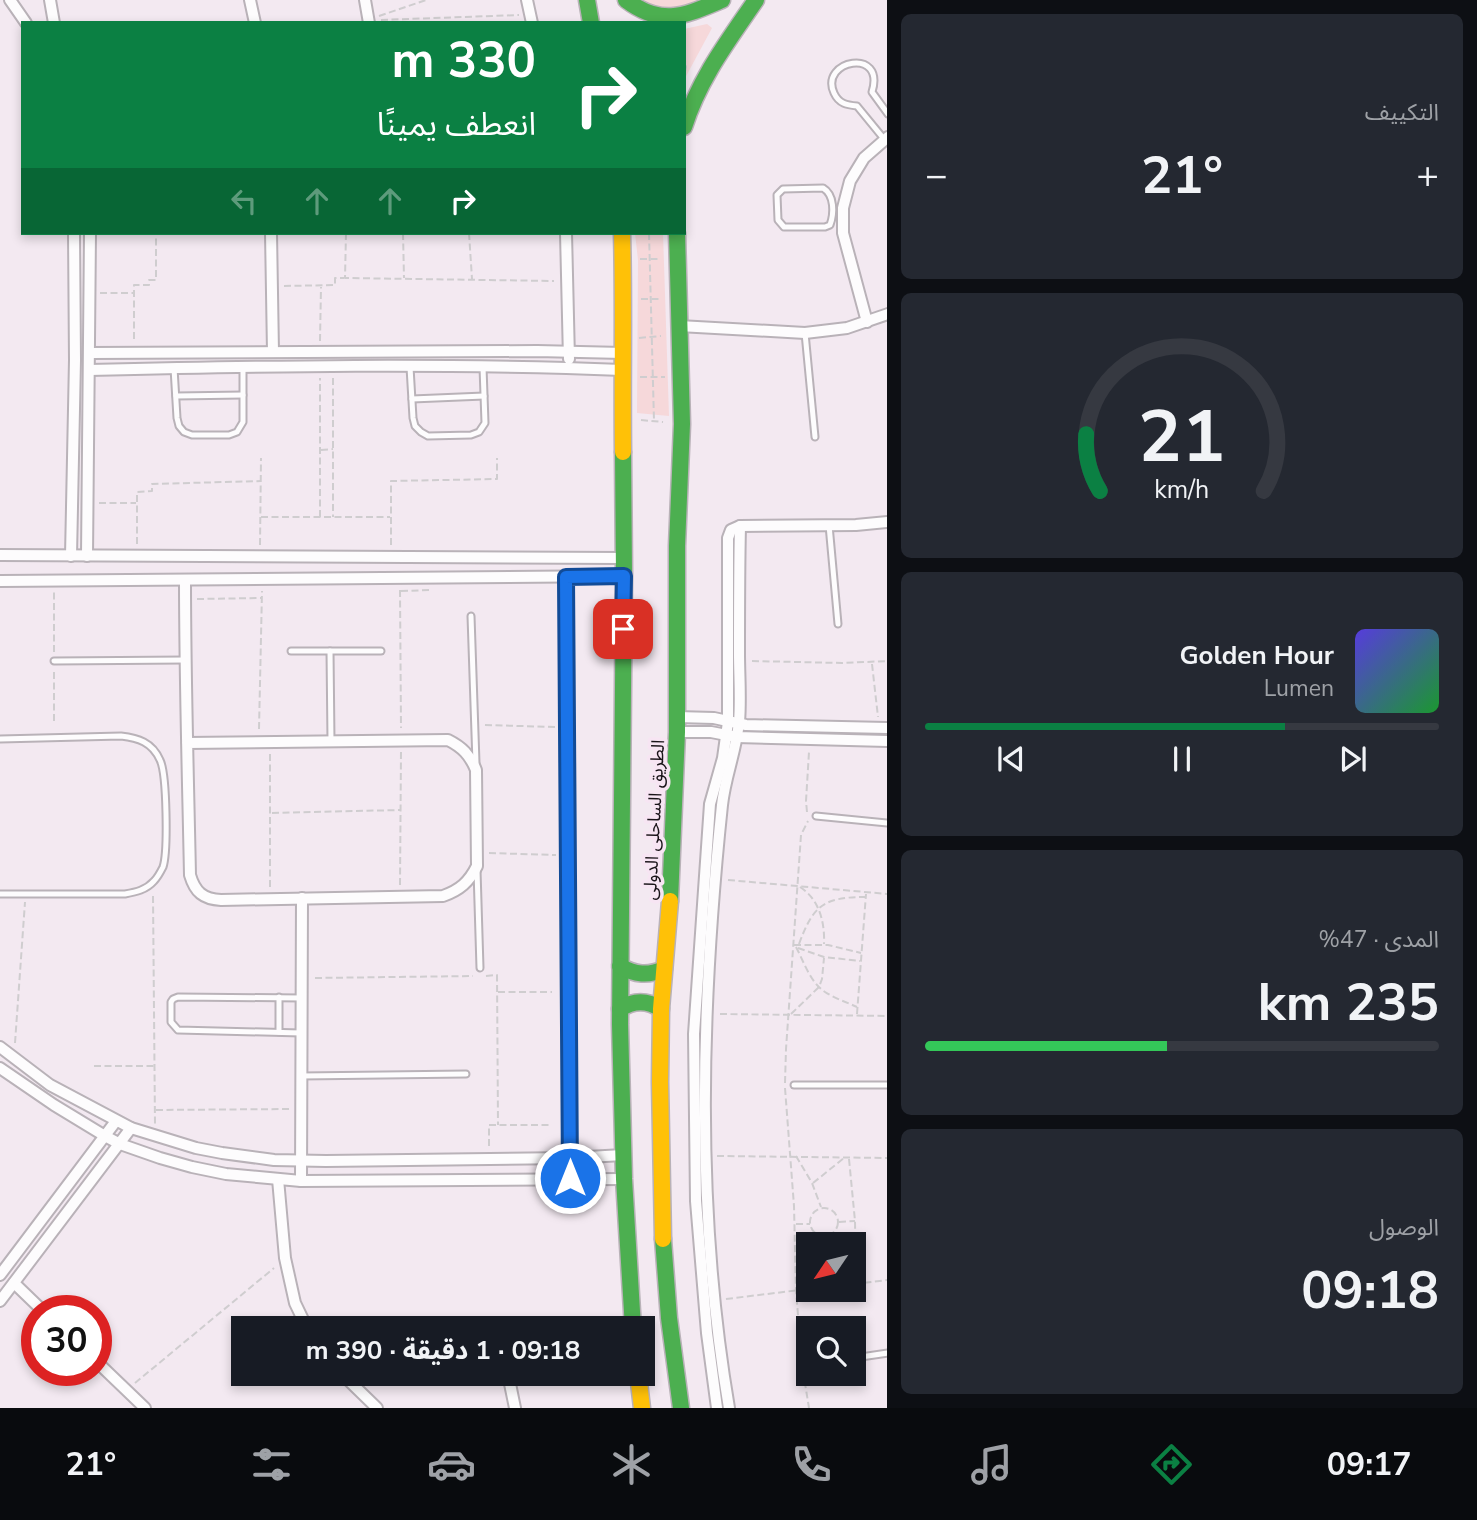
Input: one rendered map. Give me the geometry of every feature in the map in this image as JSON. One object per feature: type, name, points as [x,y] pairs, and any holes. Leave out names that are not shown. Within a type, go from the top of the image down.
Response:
[{"type":"highway","points":[[587,0],[591,21]]},
{"type":"highway","points":[[626,0],[646,14],[674,18],[722,0]]},
{"type":"highway","points":[[686,121],[703,76],[756,0]]},
{"type":"highway","name":"الطريق الساحلى الدولى","points":[[622,235],[624,576],[620,1009],[623,1155],[632,1316]]},
{"type":"highway","name":"الطريق الساحلى الدولى","points":[[677,235],[682,424],[677,546],[677,724],[671,880],[661,1009],[660,1082],[663,1247],[681,1408]]},
{"type":"highway","points":[[620,966],[628,972],[646,975],[664,969]]},
{"type":"highway","points":[[620,1009],[636,1001],[645,1001],[661,1009]]},
{"type":"highway","points":[[639,1386],[642,1408]]},
{"type":"street","points":[[10,0],[25,21]]},
{"type":"street","points":[[50,0],[54,21]]},
{"type":"street","points":[[250,0],[255,21]]},
{"type":"street","points":[[365,0],[369,21]]},
{"type":"street","points":[[527,0],[531,19]]},
{"type":"street","points":[[867,322],[837,207],[864,158],[886,138]]},
{"type":"street","points":[[71,556],[75,360],[74,235]]},
{"type":"street","points":[[87,556],[90,235]]},
{"type":"street","points":[[271,235],[273,352]]},
{"type":"street","points":[[566,235],[570,368]]},
{"type":"street","points":[[679,330],[804,333],[836,330],[887,314]]},
{"type":"street","points":[[89,353],[569,352],[623,346]]},
{"type":"street","points":[[89,370],[333,366],[570,368],[622,374]]},
{"type":"street","points":[[733,723],[728,538],[731,530],[740,526],[887,522]]},
{"type":"street","points":[[729,1408],[708,1201],[706,1014],[722,802],[739,661],[740,526]]},
{"type":"street","points":[[0,555],[624,558]]},
{"type":"street","points":[[0,581],[624,576]]},
{"type":"street","points":[[566,577],[570,1178]]},
{"type":"street","points":[[185,580],[185,660],[190,875],[193,886],[200,895],[210,900],[443,896],[464,886],[477,866],[476,770],[466,751],[448,740],[187,743]]},
{"type":"street","points":[[677,724],[714,718],[733,723],[883,728]]},
{"type":"street","points":[[677,724],[732,736],[887,741]]},
{"type":"street","points":[[717,1408],[696,1201],[694,1034],[710,804],[732,736]]},
{"type":"street","points":[[300,1181],[302,898]]},
{"type":"street","points":[[0,1047],[50,1085],[116,1121],[155,1137],[196,1148],[274,1160],[570,1158],[623,1155]]},
{"type":"street","points":[[0,1068],[105,1136],[192,1167],[226,1174],[300,1181],[624,1179]]},
{"type":"street","points":[[0,1275],[116,1121]]},
{"type":"street","points":[[0,1301],[131,1128]]},
{"type":"street","points":[[278,1179],[285,1258],[295,1303],[301,1316]]},
{"type":"street","points":[[14,1283],[26,1295]]},
{"type":"street","points":[[112,1376],[145,1408]]},
{"type":"street","points":[[354,1386],[377,1408]]},
{"type":"street","points":[[510,1386],[515,1408]]},
{"type":"lane","points":[[886,138],[858,106],[846,105],[836,99],[832,88],[833,77],[849,63],[859,62],[867,66],[875,83],[872,92],[887,114]]},
{"type":"lane","points":[[823,188],[828,191],[837,207],[830,225],[825,227],[784,227],[778,220],[777,195],[783,189],[823,188]]},
{"type":"lane","points":[[804,333],[815,437]]},
{"type":"lane","points":[[174,368],[177,422],[184,432],[192,435],[229,435],[237,432],[243,422],[243,367]]},
{"type":"lane","points":[[410,367],[414,422],[421,432],[428,436],[471,435],[484,426],[483,368]]},
{"type":"lane","points":[[176,396],[243,395]]},
{"type":"lane","points":[[412,399],[484,396]]},
{"type":"lane","points":[[829,525],[838,624]]},
{"type":"lane","points":[[471,616],[476,770]]},
{"type":"lane","points":[[290,651],[381,651]]},
{"type":"lane","points":[[330,651],[331,741]]},
{"type":"lane","points":[[54,662],[185,660]]},
{"type":"lane","points":[[0,739],[121,736],[138,738],[152,747],[161,760],[164,777],[166,853],[163,869],[154,882],[141,891],[125,894],[0,894]]},
{"type":"lane","points":[[816,816],[887,823]]},
{"type":"lane","points":[[477,866],[480,968]]},
{"type":"lane","points":[[301,1033],[178,1030],[171,1022],[171,1012],[173,999],[178,997],[302,998]]},
{"type":"lane","points":[[279,998],[279,1032]]},
{"type":"lane","points":[[301,1076],[466,1074]]},
{"type":"lane","points":[[794,1085],[887,1085]]},
{"type":"lane","points":[[866,1356],[887,1353]]},
{"type":"path","points":[[369,21],[426,0]]},
{"type":"path","points":[[369,21],[531,19]]},
{"type":"path","points":[[134,353],[134,285],[149,285],[149,280],[156,280],[156,235]]},
{"type":"path","points":[[345,278],[346,235]]},
{"type":"path","points":[[403,235],[404,279]]},
{"type":"path","points":[[468,235],[472,280]]},
{"type":"path","points":[[649,235],[654,421]]},
{"type":"path","points":[[623,259],[678,259]]},
{"type":"path","points":[[272,286],[335,285],[335,278],[568,281]]},
{"type":"path","points":[[320,352],[321,286]]},
{"type":"path","points":[[90,293],[134,293]]},
{"type":"path","points":[[624,298],[679,299]]},
{"type":"path","points":[[623,346],[679,330]]},
{"type":"path","points":[[320,366],[320,517]]},
{"type":"path","points":[[333,366],[333,517]]},
{"type":"path","points":[[622,374],[680,376]]},
{"type":"path","points":[[623,418],[682,424]]},
{"type":"path","points":[[320,450],[333,449]]},
{"type":"path","points":[[391,557],[391,481],[497,478],[497,457]]},
{"type":"path","points":[[260,557],[261,458]]},
{"type":"path","points":[[137,556],[137,492],[152,491],[152,484],[261,481]]},
{"type":"path","points":[[88,503],[137,503]]},
{"type":"path","points":[[261,517],[391,517]]},
{"type":"path","points":[[263,579],[264,742],[270,813],[270,899]]},
{"type":"path","points":[[185,599],[262,597]]},
{"type":"path","points":[[739,661],[887,662]]},
{"type":"path","points":[[872,663],[883,728]]},
{"type":"path","points":[[474,725],[568,727]]},
{"type":"path","points":[[716,1300],[796,1290],[785,1084],[796,946],[801,835],[808,819],[806,801],[809,740]]},
{"type":"path","points":[[270,813],[401,810]]},
{"type":"path","points":[[477,853],[568,856]]},
{"type":"path","points":[[716,879],[887,894]]},
{"type":"path","points":[[149,885],[154,900],[155,1137]]},
{"type":"path","points":[[798,886],[811,895],[818,908],[824,929],[824,945]]},
{"type":"path","points":[[857,1015],[866,892]]},
{"type":"path","points":[[14,1058],[26,894]]},
{"type":"path","points":[[796,946],[818,908],[834,900],[866,897]]},
{"type":"path","points":[[796,946],[824,945],[862,953]]},
{"type":"path","points":[[796,946],[824,957],[861,961]]},
{"type":"path","points":[[796,946],[819,987],[829,995],[858,1007]]},
{"type":"path","points":[[789,1015],[819,987],[824,957]]},
{"type":"path","points":[[302,978],[497,975],[498,1125]]},
{"type":"path","points":[[497,992],[552,992]]},
{"type":"path","points":[[706,1014],[887,1016]]},
{"type":"path","points":[[94,1066],[155,1066]]},
{"type":"path","points":[[155,1110],[301,1109]]},
{"type":"path","points":[[489,1158],[489,1125],[551,1125]]},
{"type":"path","points":[[706,1156],[887,1158]]},
{"type":"path","points":[[796,1156],[812,1183],[821,1208]]},
{"type":"path","points":[[812,1183],[845,1157]]},
{"type":"path","points":[[849,1157],[855,1232]]},
{"type":"path","points":[[815,1232],[810,1224],[814,1212],[821,1208],[833,1211],[838,1222],[834,1232]]},
{"type":"path","points":[[838,1222],[855,1221]]},
{"type":"path","points":[[794,1224],[810,1224]]},
{"type":"path","points":[[126,1390],[285,1258]]},
{"type":"path","points":[[866,1283],[887,1280]]},
{"type":"path","points":[[805,1386],[809,1408]]},
{"type":"shaded area","points":[[635,0],[704,0],[661,13]]},
{"type":"shaded area","points":[[707,24],[712,28],[686,76],[686,29]]},
{"type":"shaded area","points":[[635,235],[663,235],[669,416],[637,413],[638,260]]},
{"type":"traffic: fast","points":[[587,0],[591,21]]},
{"type":"traffic: fast","points":[[626,0],[651,14],[662,16],[696,11],[722,0]]},
{"type":"traffic: fast","points":[[686,121],[706,77],[756,0]]},
{"type":"traffic: fast","points":[[670,901],[677,732],[677,546],[682,424],[677,235]]},
{"type":"traffic: fast","points":[[623,452],[620,1024],[624,1179],[632,1316]]},
{"type":"traffic: fast","points":[[620,966],[642,973],[664,969]]},
{"type":"traffic: fast","points":[[620,1009],[640,1002],[661,1009]]},
{"type":"traffic: fast","points":[[663,1239],[669,1318],[681,1408]]},
{"type":"traffic: slow","points":[[622,235],[623,452]]},
{"type":"traffic: slow","points":[[663,1239],[661,1009],[670,901]]},
{"type":"traffic: slow","points":[[639,1386],[642,1408]]},
{"type":"route","points":[[570,1178],[566,577],[624,576],[623,629]]}]
